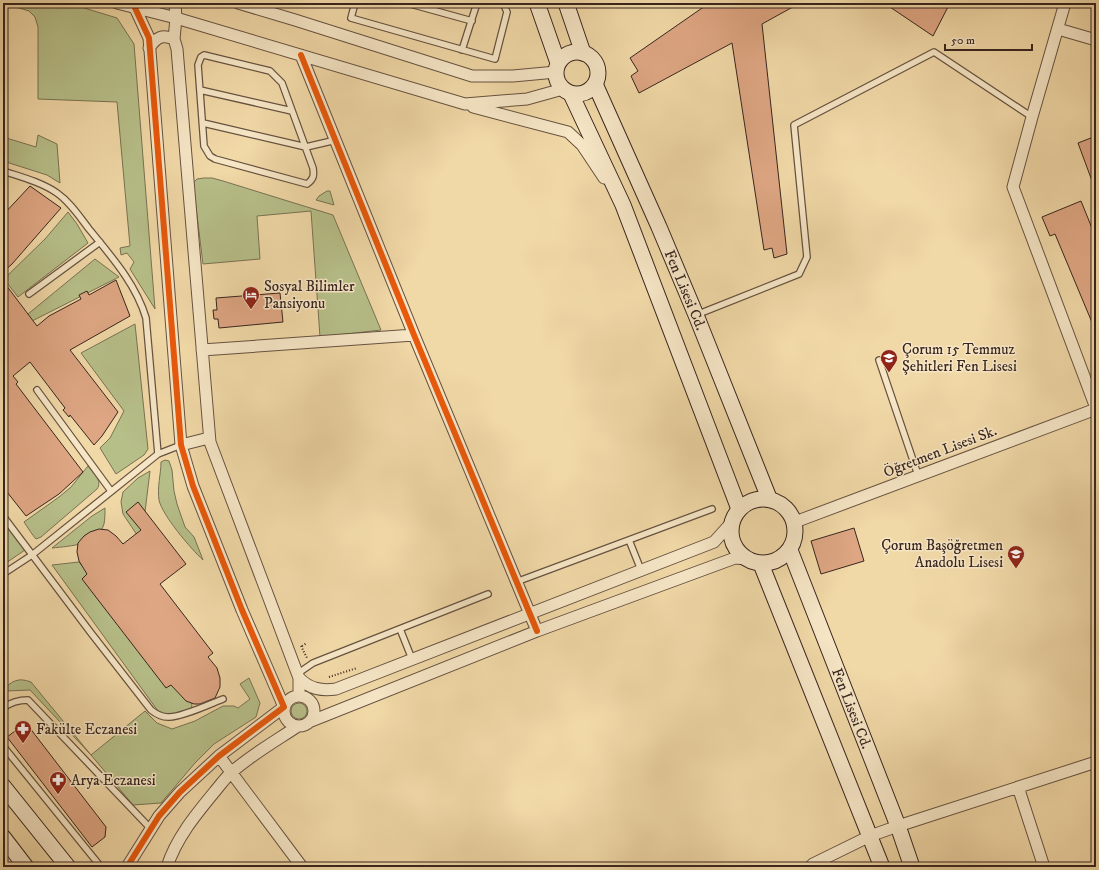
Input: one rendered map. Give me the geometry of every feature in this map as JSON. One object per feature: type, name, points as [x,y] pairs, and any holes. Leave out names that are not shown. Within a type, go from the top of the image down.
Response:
[{"type":"street","points":[[117,3],[176,18],[465,104],[568,132],[582,145],[623,205]]},
{"type":"street","points":[[175,3],[176,18],[174,39],[177,49],[209,438],[298,676],[303,697]]},
{"type":"street","points":[[238,3],[472,76],[514,76],[557,67],[563,58],[569,54],[576,52],[583,53],[593,60],[598,71],[595,84],[591,89],[584,93],[578,94],[567,91],[559,84],[556,78],[557,67],[536,3]]},
{"type":"street","points":[[566,3],[583,53]]},
{"type":"street","points":[[1065,3],[1013,187],[1096,408]]},
{"type":"street","points":[[135,8],[149,38],[181,445],[196,493],[242,610],[284,706],[283,712],[287,721],[298,726],[305,725],[309,722],[537,631],[735,558],[754,561],[777,561],[790,550],[795,538],[795,522],[791,512],[781,503],[769,498],[752,500],[735,515],[714,542],[336,689],[321,690],[303,697]]},
{"type":"street","points":[[1058,29],[1096,40]]},
{"type":"street","points":[[149,48],[162,36],[168,36],[174,39]]},
{"type":"street","points":[[301,54],[414,335],[537,631]]},
{"type":"street","name":"Fen Lisesi Cd.","points":[[595,84],[659,227],[696,315],[769,498]]},
{"type":"street","points":[[465,104],[527,99],[567,91]]},
{"type":"street","name":"Fen Lisesi Cd.","points":[[567,91],[623,205],[735,515]]},
{"type":"street","points":[[202,350],[414,335]]},
{"type":"street","name":"Öğretmen Lisesi Sk.","points":[[795,522],[1096,408]]},
{"type":"street","points":[[181,445],[209,438]]},
{"type":"street","points":[[735,515],[731,536],[736,550],[754,561]]},
{"type":"street","name":"Fen Lisesi Cd.","points":[[790,550],[898,826],[912,867]]},
{"type":"street","name":"Fen Lisesi Cd.","points":[[754,561],[882,867]]},
{"type":"street","points":[[298,676],[313,688],[321,690]]},
{"type":"street","points":[[127,867],[159,816],[180,792],[219,756],[284,706],[290,698],[294,696],[303,697],[312,703],[314,713],[309,722]]},
{"type":"street","points":[[167,867],[170,856],[186,828],[204,804],[232,772],[247,760],[298,726]]},
{"type":"street","points":[[219,756],[302,867]]},
{"type":"street","points":[[810,867],[813,864],[870,836],[1096,762]]},
{"type":"street","points":[[3,786],[68,867]]},
{"type":"street","points":[[1018,787],[1044,867]]},
{"type":"street","points":[[3,837],[26,867]]},
{"type":"lane","points":[[355,3],[351,18],[494,59],[507,12],[503,3]]},
{"type":"lane","points":[[407,3],[472,22]]},
{"type":"lane","points":[[462,50],[477,3]]},
{"type":"lane","points":[[696,315],[800,274],[807,258],[794,125],[934,52],[1032,117]]},
{"type":"lane","points":[[204,55],[270,71],[282,83],[313,168],[314,174],[312,180],[307,184],[215,159],[210,156],[204,146],[200,90],[198,65],[204,55]]},
{"type":"lane","points":[[200,90],[292,111]]},
{"type":"lane","points":[[202,123],[306,147],[336,140]]},
{"type":"lane","points":[[3,171],[40,184],[65,199],[100,242],[134,290],[146,318],[158,454]]},
{"type":"lane","points":[[30,294],[100,242]]},
{"type":"lane","points":[[879,360],[918,475]]},
{"type":"lane","points":[[37,390],[111,491]]},
{"type":"lane","points":[[3,574],[32,555],[158,454],[181,445]]},
{"type":"lane","points":[[516,582],[712,509]]},
{"type":"lane","points":[[3,516],[151,710],[162,716],[173,717],[223,699]]},
{"type":"lane","points":[[628,540],[641,570]]},
{"type":"lane","points":[[298,676],[313,663],[488,594]]},
{"type":"lane","points":[[400,629],[412,659]]},
{"type":"lane","points":[[3,708],[16,701],[28,700],[151,829]]},
{"type":"lane","points":[[3,746],[101,867]]},
{"type":"green space","points":[[3,3],[68,3],[117,18],[134,44],[155,309],[130,269],[134,262],[127,253],[121,255],[120,248],[130,246],[117,102],[38,99],[38,27],[35,17],[29,11]]},
{"type":"green space","points":[[38,135],[57,144],[60,183],[47,175],[3,161],[3,137],[36,147]]},
{"type":"green space","points":[[212,178],[223,181],[333,215],[381,330],[320,337],[311,211],[257,216],[260,259],[203,264],[193,183],[197,179]]},
{"type":"green space","points":[[327,191],[330,191],[334,205],[316,200]]},
{"type":"green space","points":[[68,212],[88,243],[18,297],[4,279],[45,239]]},
{"type":"green space","points":[[95,259],[119,277],[30,322],[28,314]]},
{"type":"green space","points":[[135,324],[148,449],[144,455],[116,474],[100,448],[110,438],[124,411],[81,353]]},
{"type":"green space","points":[[165,460],[169,461],[172,470],[174,491],[185,527],[194,537],[203,560],[178,532],[161,506],[159,500],[159,485],[161,462]]},
{"type":"green space","points":[[88,466],[98,480],[99,486],[97,489],[41,537],[36,539],[24,522],[71,487]]},
{"type":"green space","points":[[150,471],[144,520],[163,574],[123,514],[121,502],[123,492],[138,478]]},
{"type":"green space","points":[[105,508],[104,524],[101,531],[96,536],[83,543],[52,548],[92,516]]},
{"type":"green space","points":[[9,528],[25,550],[3,565],[3,529]]},
{"type":"green space","points":[[79,562],[190,697],[192,705],[191,709],[167,716],[158,711],[52,565]]},
{"type":"green space","points":[[249,678],[260,703],[256,717],[214,744],[195,763],[161,803],[133,805],[91,755],[145,711],[157,723],[172,729],[195,721],[223,706],[234,706],[238,708],[250,699],[240,684]]},
{"type":"green space","points":[[19,680],[31,682],[91,755],[30,690],[6,691],[3,697],[3,690],[9,684]]},
{"type":"green space","points":[[299,703],[306,708],[307,711],[302,718],[299,719],[292,714],[291,711],[296,704]]},
{"type":"building","points":[[705,3],[800,3],[762,24],[787,254],[774,258],[772,248],[764,250],[732,43],[639,93],[631,76],[638,71],[630,58],[705,6]]},
{"type":"building","points":[[884,3],[950,3],[933,36]]},
{"type":"building","points":[[1096,136],[1096,189],[1095,189],[1078,143]]},
{"type":"building","points":[[30,186],[61,208],[12,264],[3,272],[3,215]]},
{"type":"building","points":[[1081,201],[1096,238],[1096,332],[1055,234],[1050,236],[1042,217]]},
{"type":"building","points":[[116,280],[130,316],[70,350],[118,412],[94,445],[70,415],[69,417],[63,410],[65,408],[30,362],[13,376],[18,382],[16,384],[83,472],[59,494],[26,516],[7,492],[3,496],[3,281],[37,326],[49,316],[81,299],[79,295],[87,291],[89,295]]},
{"type":"building","name":"Sosyal Bilimler Pansiyonu","points":[[280,293],[283,322],[219,328],[218,319],[214,319],[213,310],[217,310],[216,298]]},
{"type":"building","points":[[138,502],[186,564],[160,584],[213,653],[208,657],[217,668],[220,678],[220,687],[215,698],[200,704],[194,704],[186,701],[171,685],[166,688],[82,579],[87,574],[79,561],[77,552],[78,543],[90,532],[99,529],[108,530],[123,544],[141,530],[126,512]]},
{"type":"building","points":[[854,528],[864,561],[821,574],[811,541]]},
{"type":"building","points":[[26,723],[106,827],[105,837],[92,847],[7,737]]},
{"type":"cycle path","points":[[127,867],[159,816],[180,792],[219,756],[284,707],[242,610],[193,486],[181,445],[149,38],[135,8]]},
{"type":"cycle path","points":[[301,55],[414,335],[537,631]]},
{"type":"place","name":"Sosyal Bilimler Pansiyonu","points":[[251,310]]},
{"type":"place","name":"Çorum 15 Temmuz Şehitleri Fen Lisesi","points":[[889,373]]},
{"type":"place","name":"Çorum Başöğretmen Anadolu Lisesi","points":[[1016,569]]},
{"type":"place","name":"Fakülte Eczanesi","points":[[23,744]]},
{"type":"place","name":"Arya Eczanesi","points":[[58,795]]}]
